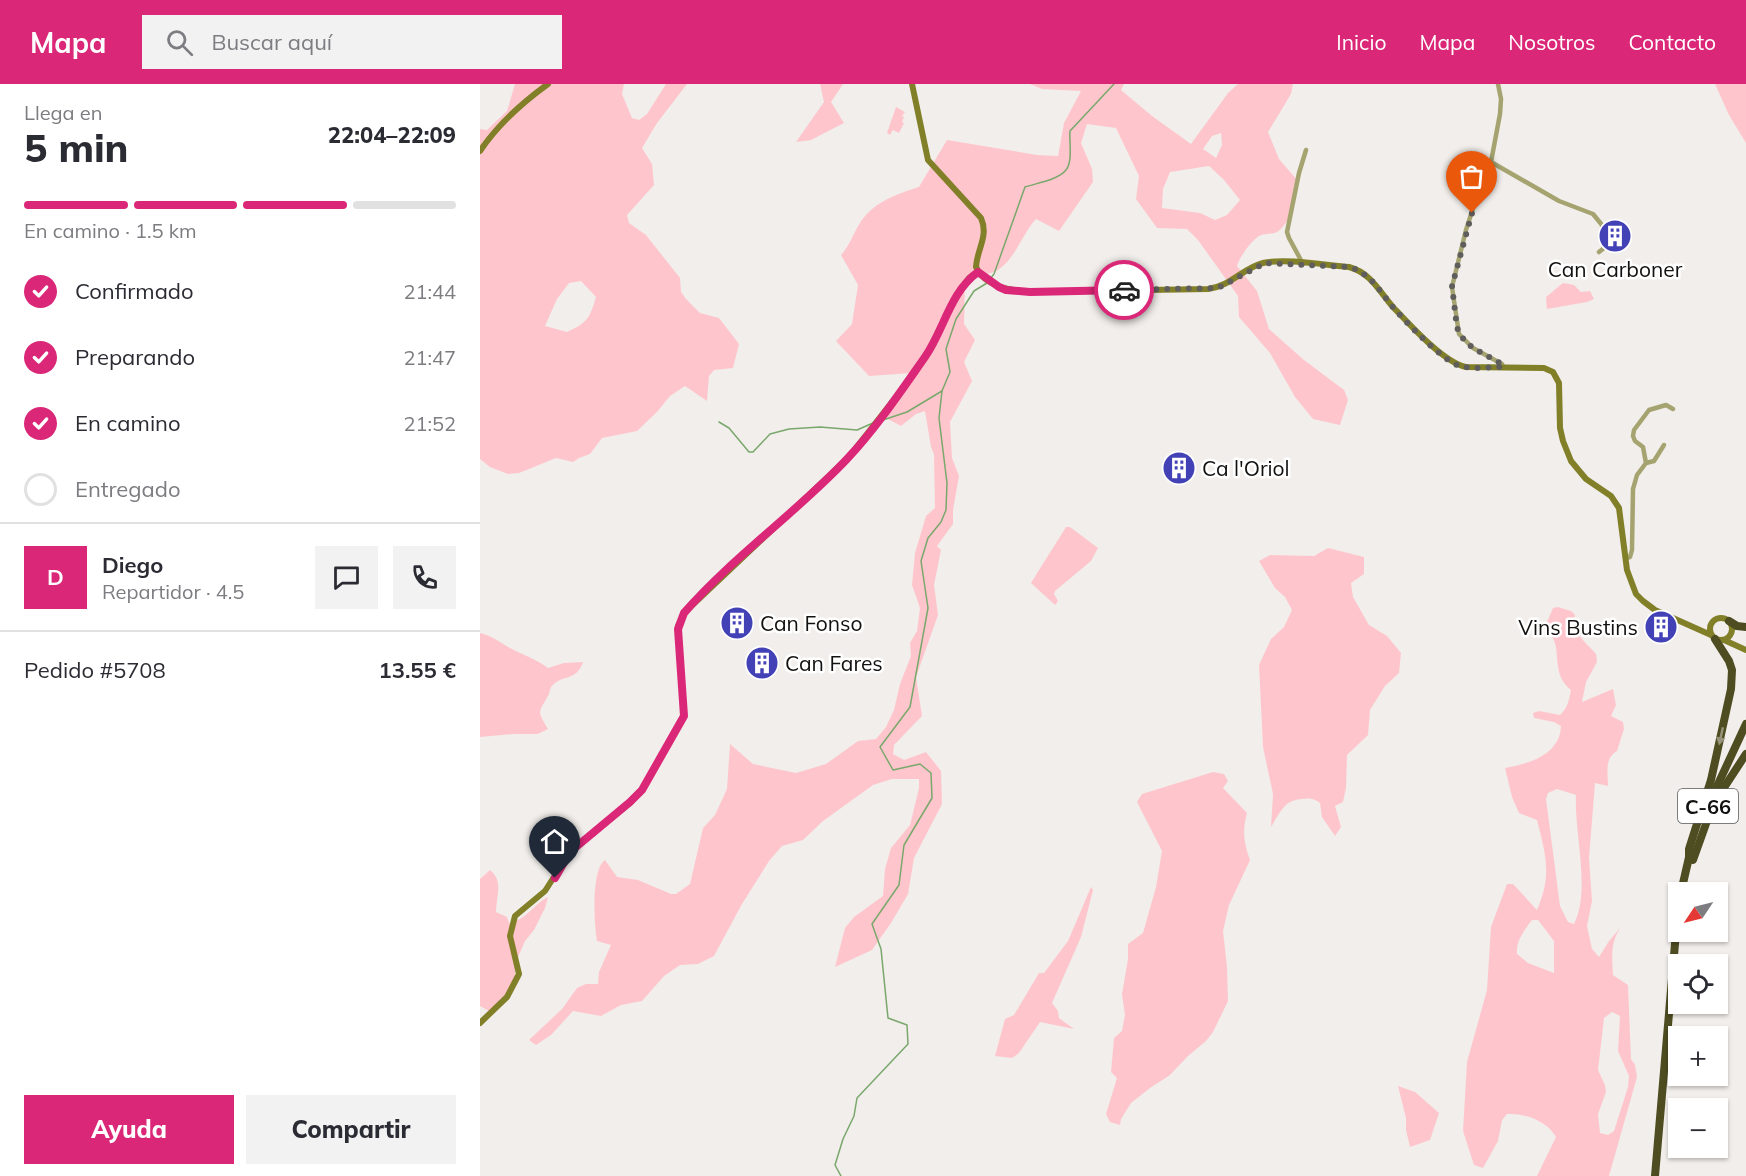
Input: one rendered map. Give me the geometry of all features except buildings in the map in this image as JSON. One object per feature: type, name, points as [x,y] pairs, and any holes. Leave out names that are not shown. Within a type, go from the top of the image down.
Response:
[{"type":"highway","points":[[1729,621],[1737,626],[1746,627]]},
{"type":"highway","points":[[1716,638],[1730,660],[1731,689],[1711,780],[1689,849],[1691,858],[1698,852],[1721,794],[1746,754]]},
{"type":"highway","name":"C-66","points":[[1684,882],[1704,815],[1746,724]]},
{"type":"highway","name":"C-66","points":[[1687,882],[1691,858],[1746,734]]},
{"type":"highway","points":[[1657,1176],[1675,942]]},
{"type":"highway","points":[[1657,1176],[1680,942]]},
{"type":"street","points":[[480,151],[500,127],[548,84]]},
{"type":"street","points":[[912,84],[928,160],[975,209],[985,226],[983,244],[976,260],[976,267],[981,274],[999,287],[1006,290],[1030,292],[1208,289],[1218,288],[1248,270],[1265,263],[1349,267],[1360,270],[1369,277],[1393,307],[1449,361],[1466,367],[1544,368],[1553,372],[1559,383],[1560,428],[1567,451],[1577,470],[1616,502],[1621,516],[1632,586],[1643,601],[1667,616],[1743,648]]},
{"type":"street","points":[[1498,84],[1501,99],[1500,114],[1491,162],[1466,230],[1452,286],[1459,334],[1473,348],[1502,364],[1503,367]]},
{"type":"street","points":[[1303,264],[1287,232],[1306,150]]},
{"type":"street","points":[[1491,162],[1559,201],[1593,214],[1602,225],[1604,248],[1599,252]]},
{"type":"street","points":[[480,1023],[507,998],[519,974],[510,936],[515,916],[545,891],[570,852],[642,790],[684,716],[678,629],[684,613],[848,458],[910,379],[928,352],[955,299],[969,279],[981,274]]},
{"type":"street","points":[[1645,464],[1643,447],[1635,441],[1634,430],[1653,408],[1666,405],[1673,409]]},
{"type":"street","points":[[1626,558],[1630,557],[1632,550],[1634,481],[1645,464],[1654,461],[1664,445]]},
{"type":"street","points":[[1697,628],[1722,617],[1729,621],[1732,631],[1743,648]]},
{"type":"street","points":[[1712,621],[1709,629],[1716,638]]},
{"type":"street","points":[[1716,638],[1728,638],[1732,631]]},
{"type":"shaded area","points":[[515,84],[624,84],[622,94],[632,118],[639,120],[647,114],[666,84],[687,84],[657,123],[642,148],[652,164],[654,185],[627,215],[629,223],[646,235],[680,278],[681,292],[686,299],[700,313],[719,318],[739,344],[733,368],[714,370],[709,376],[707,401],[685,386],[670,396],[637,431],[602,438],[590,454],[573,462],[556,458],[519,473],[508,474],[490,467],[480,459],[480,129],[487,130],[507,111]],"holes":[[[581,281],[596,297],[587,319],[574,329],[567,332],[545,326],[557,299],[569,283]]]},
{"type":"shaded area","points":[[820,84],[843,84],[831,102],[844,123],[811,140],[796,142],[824,102]]},
{"type":"shaded area","points":[[1030,84],[1124,84],[1121,90],[1191,144],[1228,93],[1238,84],[1293,84],[1291,94],[1268,132],[1279,159],[1298,181],[1292,209],[1282,228],[1277,232],[1256,238],[1237,266],[1257,291],[1269,329],[1304,360],[1344,390],[1348,400],[1340,425],[1313,419],[1295,397],[1270,353],[1239,317],[1238,296],[1198,240],[1187,229],[1157,228],[1136,199],[1139,176],[1116,128],[1087,124],[1081,143],[1092,169],[1093,182],[1059,231],[1036,219],[1010,259],[998,270],[965,278],[964,324],[975,340],[964,362],[972,381],[950,422],[952,458],[959,476],[953,524],[937,546],[941,550],[934,585],[938,615],[916,677],[922,716],[894,745],[893,754],[904,760],[926,752],[941,771],[942,804],[914,858],[908,894],[891,923],[872,950],[835,967],[845,928],[854,917],[883,896],[885,869],[891,848],[910,825],[919,779],[892,779],[873,785],[823,821],[803,840],[782,846],[769,861],[742,904],[714,956],[698,964],[680,965],[664,976],[642,1001],[621,1005],[601,1016],[573,1011],[551,1035],[536,1045],[529,1040],[562,1009],[577,988],[586,984],[598,984],[599,972],[611,945],[597,941],[596,933],[595,898],[597,874],[601,865],[605,860],[617,877],[638,880],[671,894],[676,894],[690,884],[703,828],[715,815],[727,789],[730,744],[753,764],[796,773],[826,764],[858,741],[876,739],[886,727],[894,710],[900,684],[911,656],[910,643],[917,631],[920,608],[912,585],[915,553],[926,516],[935,508],[934,454],[925,411],[916,414],[901,426],[884,417],[894,396],[912,373],[869,376],[836,341],[852,324],[858,285],[841,255],[865,216],[879,204],[919,187],[947,140],[1037,155],[1058,156],[1064,123],[1081,91],[1042,89]],"holes":[[[1221,133],[1222,145],[1216,158],[1203,149],[1212,136]],[[1209,166],[1240,200],[1227,215],[1215,220],[1200,213],[1162,208],[1163,189],[1170,172]]]},
{"type":"shaded area","points":[[1715,84],[1746,84],[1746,143],[1729,115]]},
{"type":"shaded area","points":[[896,107],[905,112],[902,116],[904,123],[899,133],[893,130],[890,135],[887,133]]},
{"type":"shaded area","points":[[1563,283],[1574,285],[1581,292],[1590,291],[1594,299],[1547,309],[1546,297]]},
{"type":"shaded area","points":[[1066,527],[1070,527],[1098,548],[1091,561],[1055,591],[1054,594],[1058,601],[1055,605],[1031,583]]},
{"type":"shaded area","points":[[1328,548],[1364,557],[1364,574],[1351,583],[1353,597],[1369,625],[1387,636],[1401,653],[1399,673],[1385,686],[1370,710],[1368,735],[1347,755],[1346,788],[1343,802],[1335,806],[1341,827],[1335,836],[1322,817],[1320,803],[1311,799],[1291,802],[1280,812],[1271,827],[1273,794],[1263,747],[1259,665],[1271,639],[1284,627],[1292,610],[1285,597],[1275,588],[1259,561],[1270,555],[1314,556]]},
{"type":"shaded area","points":[[1558,607],[1571,611],[1575,615],[1577,632],[1596,654],[1597,662],[1586,682],[1582,702],[1613,689],[1616,705],[1611,716],[1623,722],[1624,729],[1617,751],[1608,762],[1608,786],[1595,783],[1589,858],[1592,901],[1587,926],[1592,949],[1599,957],[1621,927],[1613,944],[1613,975],[1628,985],[1631,1059],[1635,1065],[1637,1077],[1609,1176],[1537,1176],[1556,1137],[1541,1122],[1528,1117],[1507,1114],[1502,1120],[1498,1141],[1483,1168],[1474,1165],[1463,1131],[1467,1062],[1487,990],[1491,927],[1507,884],[1513,884],[1537,910],[1545,887],[1545,855],[1537,820],[1519,813],[1512,797],[1505,768],[1533,761],[1549,751],[1559,736],[1561,726],[1554,722],[1534,718],[1533,713],[1539,711],[1560,715],[1569,700],[1571,690],[1560,674],[1555,642],[1544,629],[1553,608]],"holes":[[[1557,789],[1576,795],[1582,879],[1579,910],[1574,924],[1568,922],[1560,906],[1546,799],[1548,793]],[[1532,920],[1538,920],[1554,941],[1554,973],[1528,963],[1517,954],[1523,932]],[[1612,1012],[1620,1016],[1618,1051],[1629,1076],[1628,1087],[1614,1131],[1608,1135],[1600,1133],[1598,1114],[1606,1092],[1598,1070],[1604,1018]]]},
{"type":"shaded area","points":[[480,633],[548,668],[564,663],[583,662],[577,672],[551,687],[540,711],[548,729],[538,734],[480,737]]},
{"type":"shaded area","points":[[1213,772],[1224,774],[1228,781],[1223,788],[1247,813],[1244,837],[1250,860],[1229,905],[1223,931],[1228,1001],[1206,1041],[1170,1075],[1131,1103],[1120,1125],[1110,1122],[1106,1114],[1117,1078],[1111,1072],[1114,1038],[1122,1031],[1125,1015],[1122,994],[1128,944],[1143,933],[1156,887],[1162,851],[1137,802],[1142,794]]},
{"type":"shaded area","points":[[490,870],[498,884],[496,912],[507,917],[509,923],[525,916],[548,897],[545,908],[534,930],[525,941],[515,964],[515,977],[506,994],[489,1011],[480,1006],[480,879]]},
{"type":"shaded area","points":[[1091,887],[1093,890],[1081,937],[1052,1003],[1058,1011],[1059,1018],[1074,1029],[1040,1022],[1019,1053],[1012,1058],[995,1056],[1005,1019],[1014,1015],[1039,973],[1044,973],[1068,941]]},
{"type":"shaded area","points":[[1398,1086],[1415,1092],[1439,1113],[1430,1140],[1410,1147]]},
{"type":"waterway","points":[[990,279],[994,274],[1025,187],[1053,179],[1066,170],[1070,157],[1070,131],[1114,84]]},
{"type":"waterway","points":[[841,1176],[835,1165],[843,1139],[854,1116],[857,1098],[908,1044],[907,1025],[888,1018],[881,949],[872,924],[899,885],[904,845],[932,798],[931,773],[920,764],[893,770],[880,747],[910,707],[928,608],[921,561],[928,538],[941,522],[946,510],[947,483],[939,418],[942,391],[950,372],[946,349],[956,319],[974,291],[987,283]]},
{"type":"waterway","points":[[880,421],[907,412],[942,391]]},
{"type":"waterway","points":[[719,422],[729,428],[749,452],[753,452],[770,434],[789,429],[820,427],[857,430],[873,423]]},
{"type":"way so far","points":[[1124,290],[1218,288],[1248,270],[1265,263],[1349,267],[1360,270],[1369,277],[1393,307],[1449,361],[1466,367],[1503,367],[1502,364],[1473,348],[1459,334],[1457,328],[1452,286],[1472,213]]},
{"type":"place","name":"Can Carboner","points":[[1615,236]]},
{"type":"place","name":"Ca l'Oriol","points":[[1179,468]]},
{"type":"place","name":"Can Fonso","points":[[737,623]]},
{"type":"place","name":"Vins Bustins","points":[[1661,627]]},
{"type":"place","name":"Can Fares","points":[[762,663]]},
{"type":"route","points":[[555,878],[570,852],[642,790],[684,716],[678,626],[684,613],[694,601],[848,458],[887,410],[928,352],[955,299],[969,279],[978,272],[1006,290],[1030,292],[1124,290]]}]
